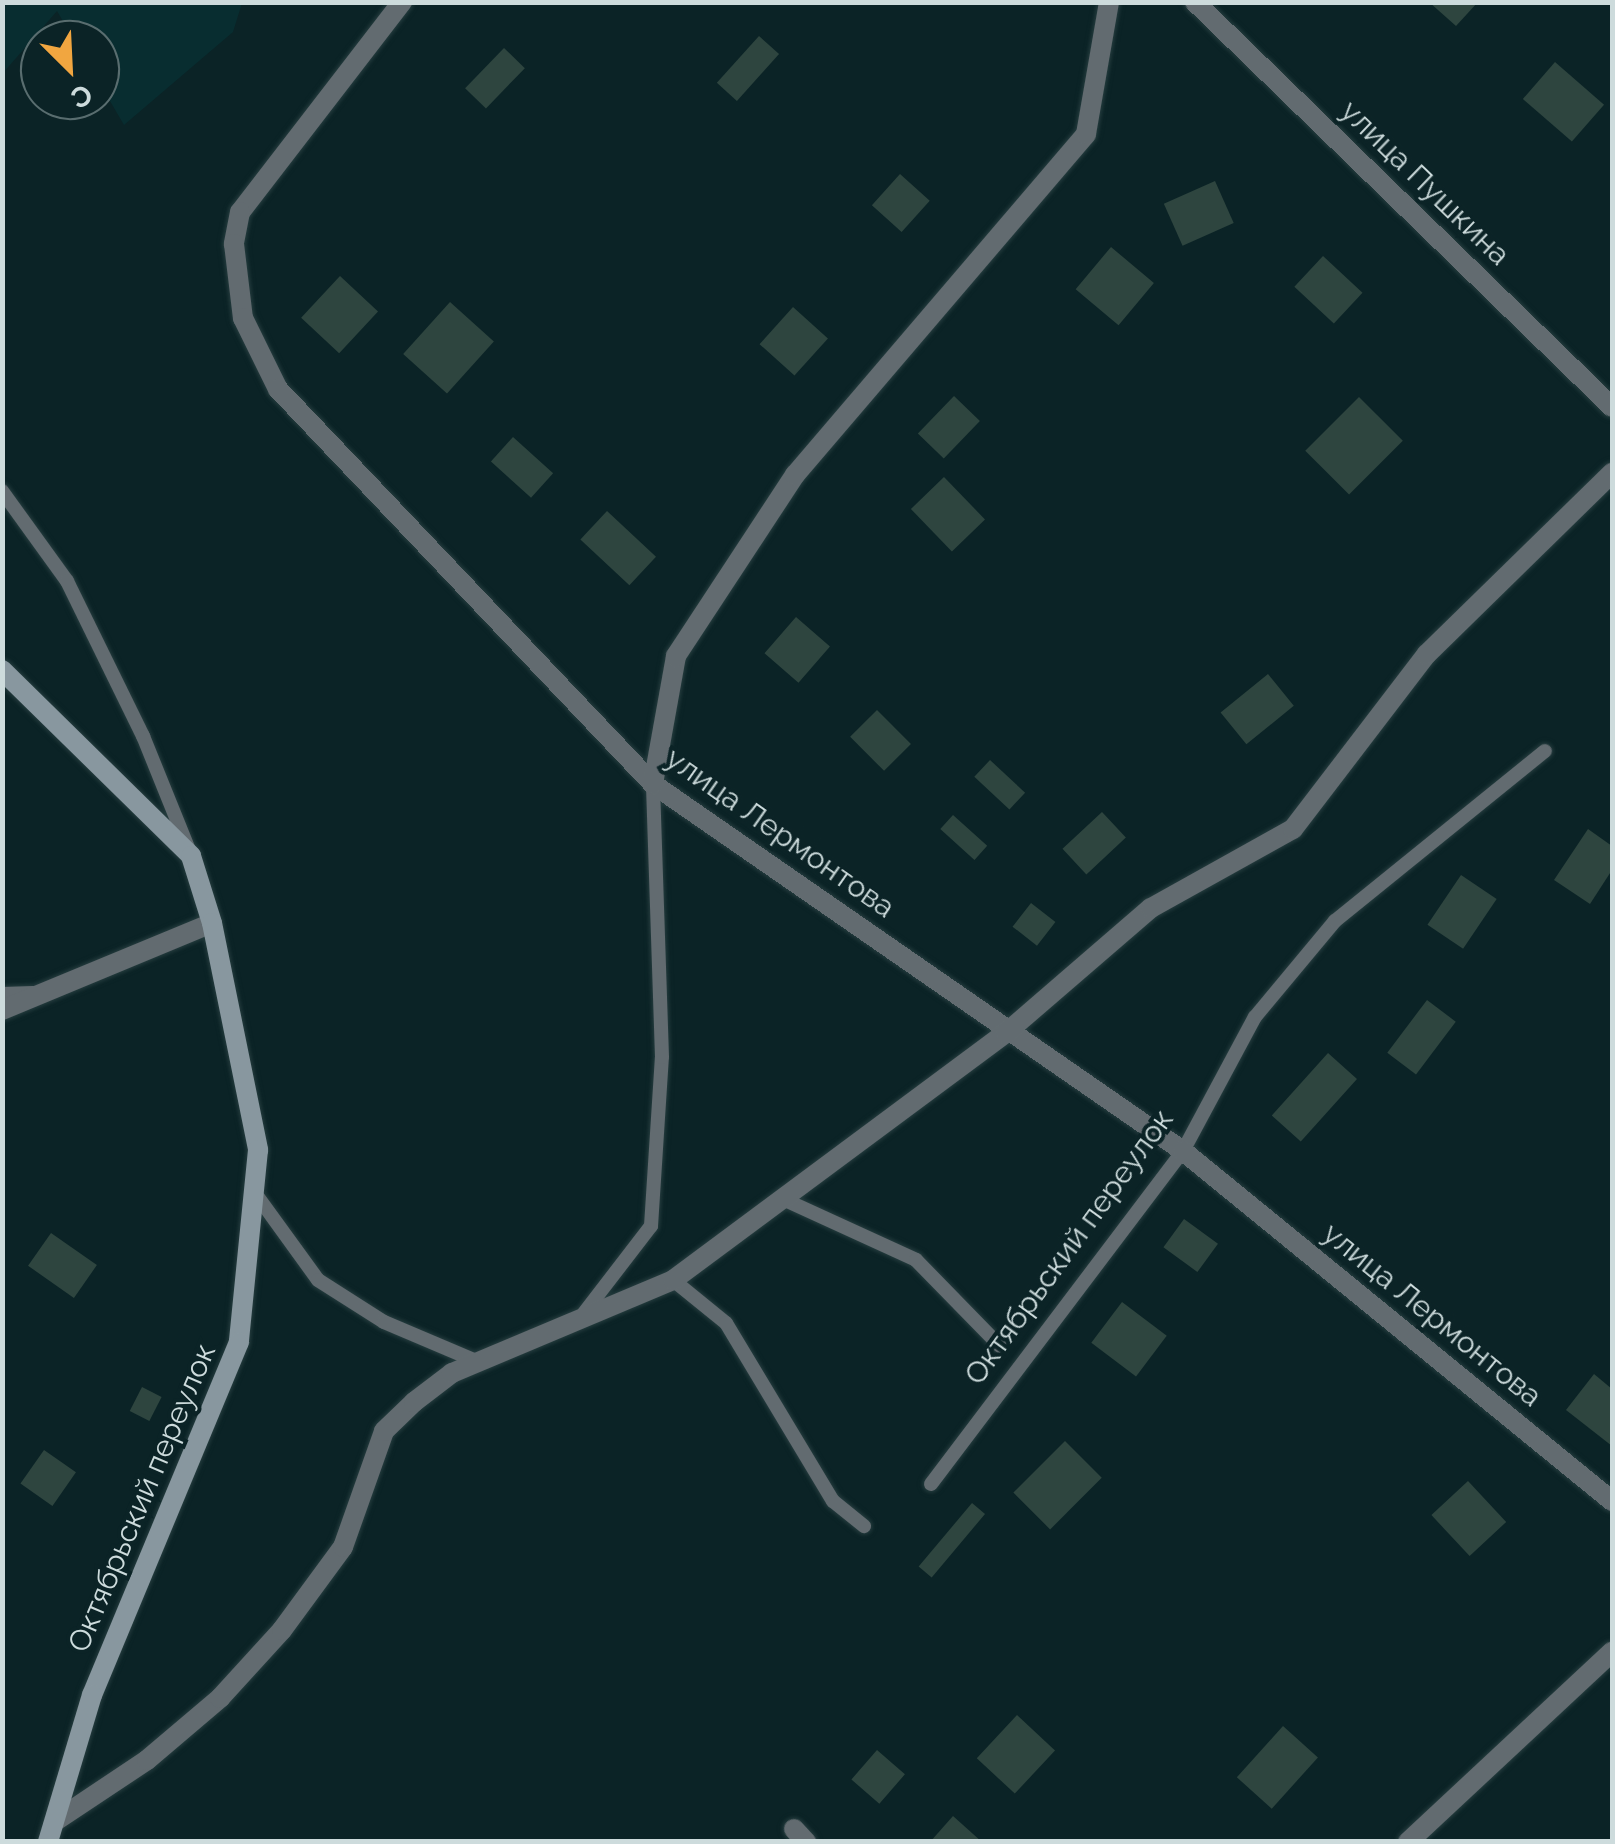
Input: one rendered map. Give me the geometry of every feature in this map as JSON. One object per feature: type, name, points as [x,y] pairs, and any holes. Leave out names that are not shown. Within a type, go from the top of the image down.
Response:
[{"type":"street","name":"улица Лермонтова","points":[[402,2],[240,212],[234,244],[243,318],[278,389],[653,784],[1006,1034],[1183,1151],[1612,1501]]},
{"type":"street","points":[[653,784],[676,656],[795,475],[1086,134],[1109,2]]},
{"type":"street","name":"улица Пушкина","points":[[1195,2],[1612,407]]},
{"type":"street","points":[[57,1820],[148,1760],[220,1698],[282,1630],[343,1547],[384,1430],[452,1373],[584,1313],[672,1280],[1006,1034],[1151,908],[1293,829],[1428,654],[1612,474]]},
{"type":"street","points":[[2,670],[191,856]]},
{"type":"street","name":"Октябрьский переулок","points":[[48,1842],[92,1695],[239,1342],[258,1150],[212,923],[191,856]]},
{"type":"street","points":[[2,1010],[212,923]]},
{"type":"street","points":[[1408,1842],[1612,1652]]},
{"type":"lane","points":[[2,491],[68,581],[144,736],[191,856]]},
{"type":"lane","name":"Октябрьский переулок","points":[[931,1484],[1183,1151],[1255,1017],[1334,921],[1546,751]]},
{"type":"lane","points":[[584,1313],[652,1226],[662,1057],[653,784]]},
{"type":"lane","points":[[2,994],[49,993]]},
{"type":"lane","points":[[255,1193],[318,1280],[384,1322],[476,1361]]},
{"type":"lane","points":[[783,1199],[916,1260],[1000,1346]]},
{"type":"lane","points":[[672,1280],[726,1322],[832,1501],[864,1526]]},
{"type":"shaded area","points":[[3,2],[242,2],[233,32],[124,125],[120,118],[120,20],[62,20],[57,11],[49,20],[20,20],[20,53],[3,73]]},
{"type":"building","points":[[1429,2],[1478,2],[1456,26]]},
{"type":"building","points":[[759,36],[779,54],[737,101],[717,83]]},
{"type":"building","points":[[504,48],[525,68],[486,108],[465,88]]},
{"type":"building","points":[[1555,62],[1604,105],[1572,142],[1523,99]]},
{"type":"building","points":[[900,174],[930,201],[902,232],[872,205]]},
{"type":"building","points":[[1215,181],[1234,223],[1183,246],[1164,204]]},
{"type":"building","points":[[1111,247],[1154,283],[1119,325],[1076,289]]},
{"type":"building","points":[[1323,256],[1362,293],[1334,324],[1294,287]]},
{"type":"building","points":[[340,276],[378,311],[339,353],[301,318]]},
{"type":"building","points":[[450,302],[494,341],[447,393],[403,354]]},
{"type":"building","points":[[793,307],[828,338],[794,376],[760,344]]},
{"type":"building","points":[[954,396],[980,421],[944,458],[918,433]]},
{"type":"building","points":[[1359,397],[1403,441],[1349,495],[1305,451]]},
{"type":"building","points":[[513,437],[553,473],[531,498],[491,462]]},
{"type":"building","points":[[944,477],[985,519],[952,551],[911,509]]},
{"type":"building","points":[[607,511],[656,557],[629,585],[580,540]]},
{"type":"building","points":[[796,617],[830,647],[798,683],[765,653]]},
{"type":"building","points":[[1268,674],[1294,706],[1246,744],[1221,712]]},
{"type":"building","points":[[877,710],[911,744],[884,771],[850,737]]},
{"type":"building","points":[[990,760],[1025,793],[1009,810],[974,777]]},
{"type":"building","points":[[1102,812],[1126,838],[1086,874],[1063,849]]},
{"type":"building","points":[[953,815],[987,846],[974,860],[940,829]]},
{"type":"building","points":[[1588,829],[1612,846],[1612,870],[1590,904],[1554,880]]},
{"type":"building","points":[[1461,875],[1497,899],[1463,949],[1427,925]]},
{"type":"building","points":[[1031,903],[1055,922],[1037,946],[1013,927]]},
{"type":"building","points":[[1427,1000],[1456,1022],[1416,1074],[1387,1053]]},
{"type":"building","points":[[1328,1053],[1357,1079],[1301,1142],[1272,1115]]},
{"type":"building","points":[[1184,1219],[1218,1244],[1197,1272],[1163,1247]]},
{"type":"building","points":[[51,1233],[97,1265],[74,1298],[28,1266]]},
{"type":"building","points":[[1122,1302],[1167,1336],[1136,1376],[1091,1343]]},
{"type":"building","points":[[1594,1374],[1612,1389],[1612,1446],[1566,1410]]},
{"type":"building","points":[[142,1387],[162,1397],[149,1421],[130,1411]]},
{"type":"building","points":[[1065,1441],[1102,1478],[1050,1529],[1013,1493]]},
{"type":"building","points":[[44,1450],[76,1472],[52,1506],[20,1484]]},
{"type":"building","points":[[1468,1481],[1506,1522],[1470,1556],[1431,1515]]},
{"type":"building","points":[[972,1503],[985,1514],[932,1578],[919,1567]]},
{"type":"building","points":[[1017,1715],[1055,1750],[1015,1794],[977,1758]]},
{"type":"building","points":[[1283,1726],[1318,1757],[1272,1809],[1237,1777]]},
{"type":"building","points":[[877,1750],[905,1774],[879,1804],[851,1779]]},
{"type":"building","points":[[953,1816],[982,1842],[930,1842]]}]
